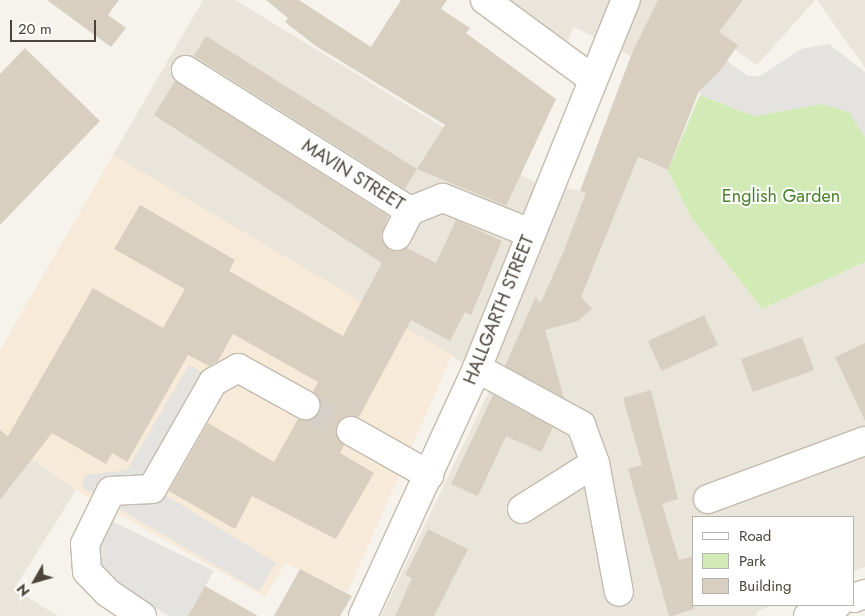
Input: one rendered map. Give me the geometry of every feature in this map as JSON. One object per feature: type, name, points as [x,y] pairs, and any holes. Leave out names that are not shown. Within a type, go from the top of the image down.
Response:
[{"type":"street","points":[[485,0],[591,78]]},
{"type":"street","name":"HALLGARTH STREET","points":[[363,616],[477,368],[591,78],[626,0]]},
{"type":"street","name":"MAVIN STREET","points":[[186,70],[410,211],[443,198],[530,233]]},
{"type":"street","points":[[397,236],[410,211]]},
{"type":"street","points":[[142,616],[108,593],[87,572],[85,544],[111,491],[152,489],[213,382],[238,368],[305,405]]},
{"type":"street","points":[[477,368],[575,418],[595,463],[619,592]]},
{"type":"street","points":[[351,431],[429,475]]},
{"type":"street","points":[[708,499],[863,447]]},
{"type":"street","points":[[522,509],[595,463]]},
{"type":"street","points":[[808,616],[834,606]]},
{"type":"shaded area","points":[[203,0],[235,0],[530,180],[585,192],[601,143],[668,170],[690,216],[762,309],[865,262],[865,567],[855,571],[855,516],[692,516],[692,606],[771,606],[756,612],[757,616],[381,616],[494,381],[113,155]]},
{"type":"shaded area","points":[[501,0],[815,0],[757,65],[713,35],[674,78],[574,27],[564,48]]},
{"type":"shaded area","points":[[817,0],[865,0],[865,68]]},
{"type":"shaded area","points":[[829,44],[865,72],[865,137],[849,112],[822,104],[754,116],[700,95],[699,90],[727,61],[748,76],[760,76],[801,49]]},
{"type":"shaded area","points":[[113,155],[452,355],[348,592],[285,563],[265,597],[76,490],[0,436],[0,350]]},
{"type":"shaded area","points":[[189,365],[221,382],[159,491],[276,563],[259,591],[82,487],[85,475],[127,470]]},
{"type":"shaded area","points":[[0,436],[76,490],[14,589],[58,616],[0,616]]},
{"type":"shaded area","points":[[97,514],[214,571],[188,616],[170,616],[87,571]]},
{"type":"green space","name":"English Garden","points":[[700,95],[754,116],[822,104],[849,112],[865,137],[865,262],[762,309],[690,216],[668,170]]},
{"type":"building","points":[[47,0],[119,0],[108,15],[126,28],[111,47]]},
{"type":"building","points":[[266,0],[299,0],[371,47],[401,0],[447,0],[441,9],[470,28],[466,33],[556,99],[506,206],[417,169],[445,125],[316,46],[285,22],[288,18]]},
{"type":"building","points":[[658,0],[743,0],[719,32],[738,45],[720,71],[699,91],[668,170],[638,157],[581,297],[592,309],[578,321],[545,330],[564,398],[505,366],[536,296],[538,302],[542,300],[563,253],[586,193],[580,191],[632,53]]},
{"type":"building","points":[[206,36],[417,169],[405,189],[194,56]]},
{"type":"building","points":[[25,48],[100,121],[0,225],[0,74]]},
{"type":"building","points":[[175,81],[388,216],[381,237],[390,250],[407,248],[436,263],[456,220],[502,241],[471,315],[465,312],[450,341],[411,320],[359,417],[344,417],[337,424],[337,438],[344,445],[340,453],[374,473],[336,539],[252,496],[235,529],[169,491],[208,423],[274,462],[298,419],[313,419],[319,412],[319,397],[313,392],[318,382],[233,334],[218,361],[209,366],[188,355],[127,462],[112,453],[106,464],[52,433],[0,500],[0,430],[8,436],[93,288],[163,328],[185,289],[114,249],[140,205],[235,260],[229,271],[343,336],[382,263],[154,115]]},
{"type":"building","points":[[704,315],[718,345],[662,371],[648,341]]},
{"type":"building","points":[[802,337],[814,370],[753,392],[741,359]]},
{"type":"building","points":[[865,343],[865,421],[835,357]]},
{"type":"building","points":[[651,390],[678,499],[662,504],[679,560],[692,557],[692,606],[694,606],[694,609],[672,616],[669,616],[628,469],[642,465],[623,398]]},
{"type":"building","points":[[493,395],[553,427],[541,452],[506,436],[478,496],[451,484]]},
{"type":"building","points":[[428,529],[468,549],[434,616],[395,616],[412,578],[405,575]]},
{"type":"building","points":[[300,569],[352,596],[340,616],[274,616]]},
{"type":"building","points":[[205,586],[258,616],[188,616]]},
{"type":"tunnel","points":[[305,405],[351,431]]}]
